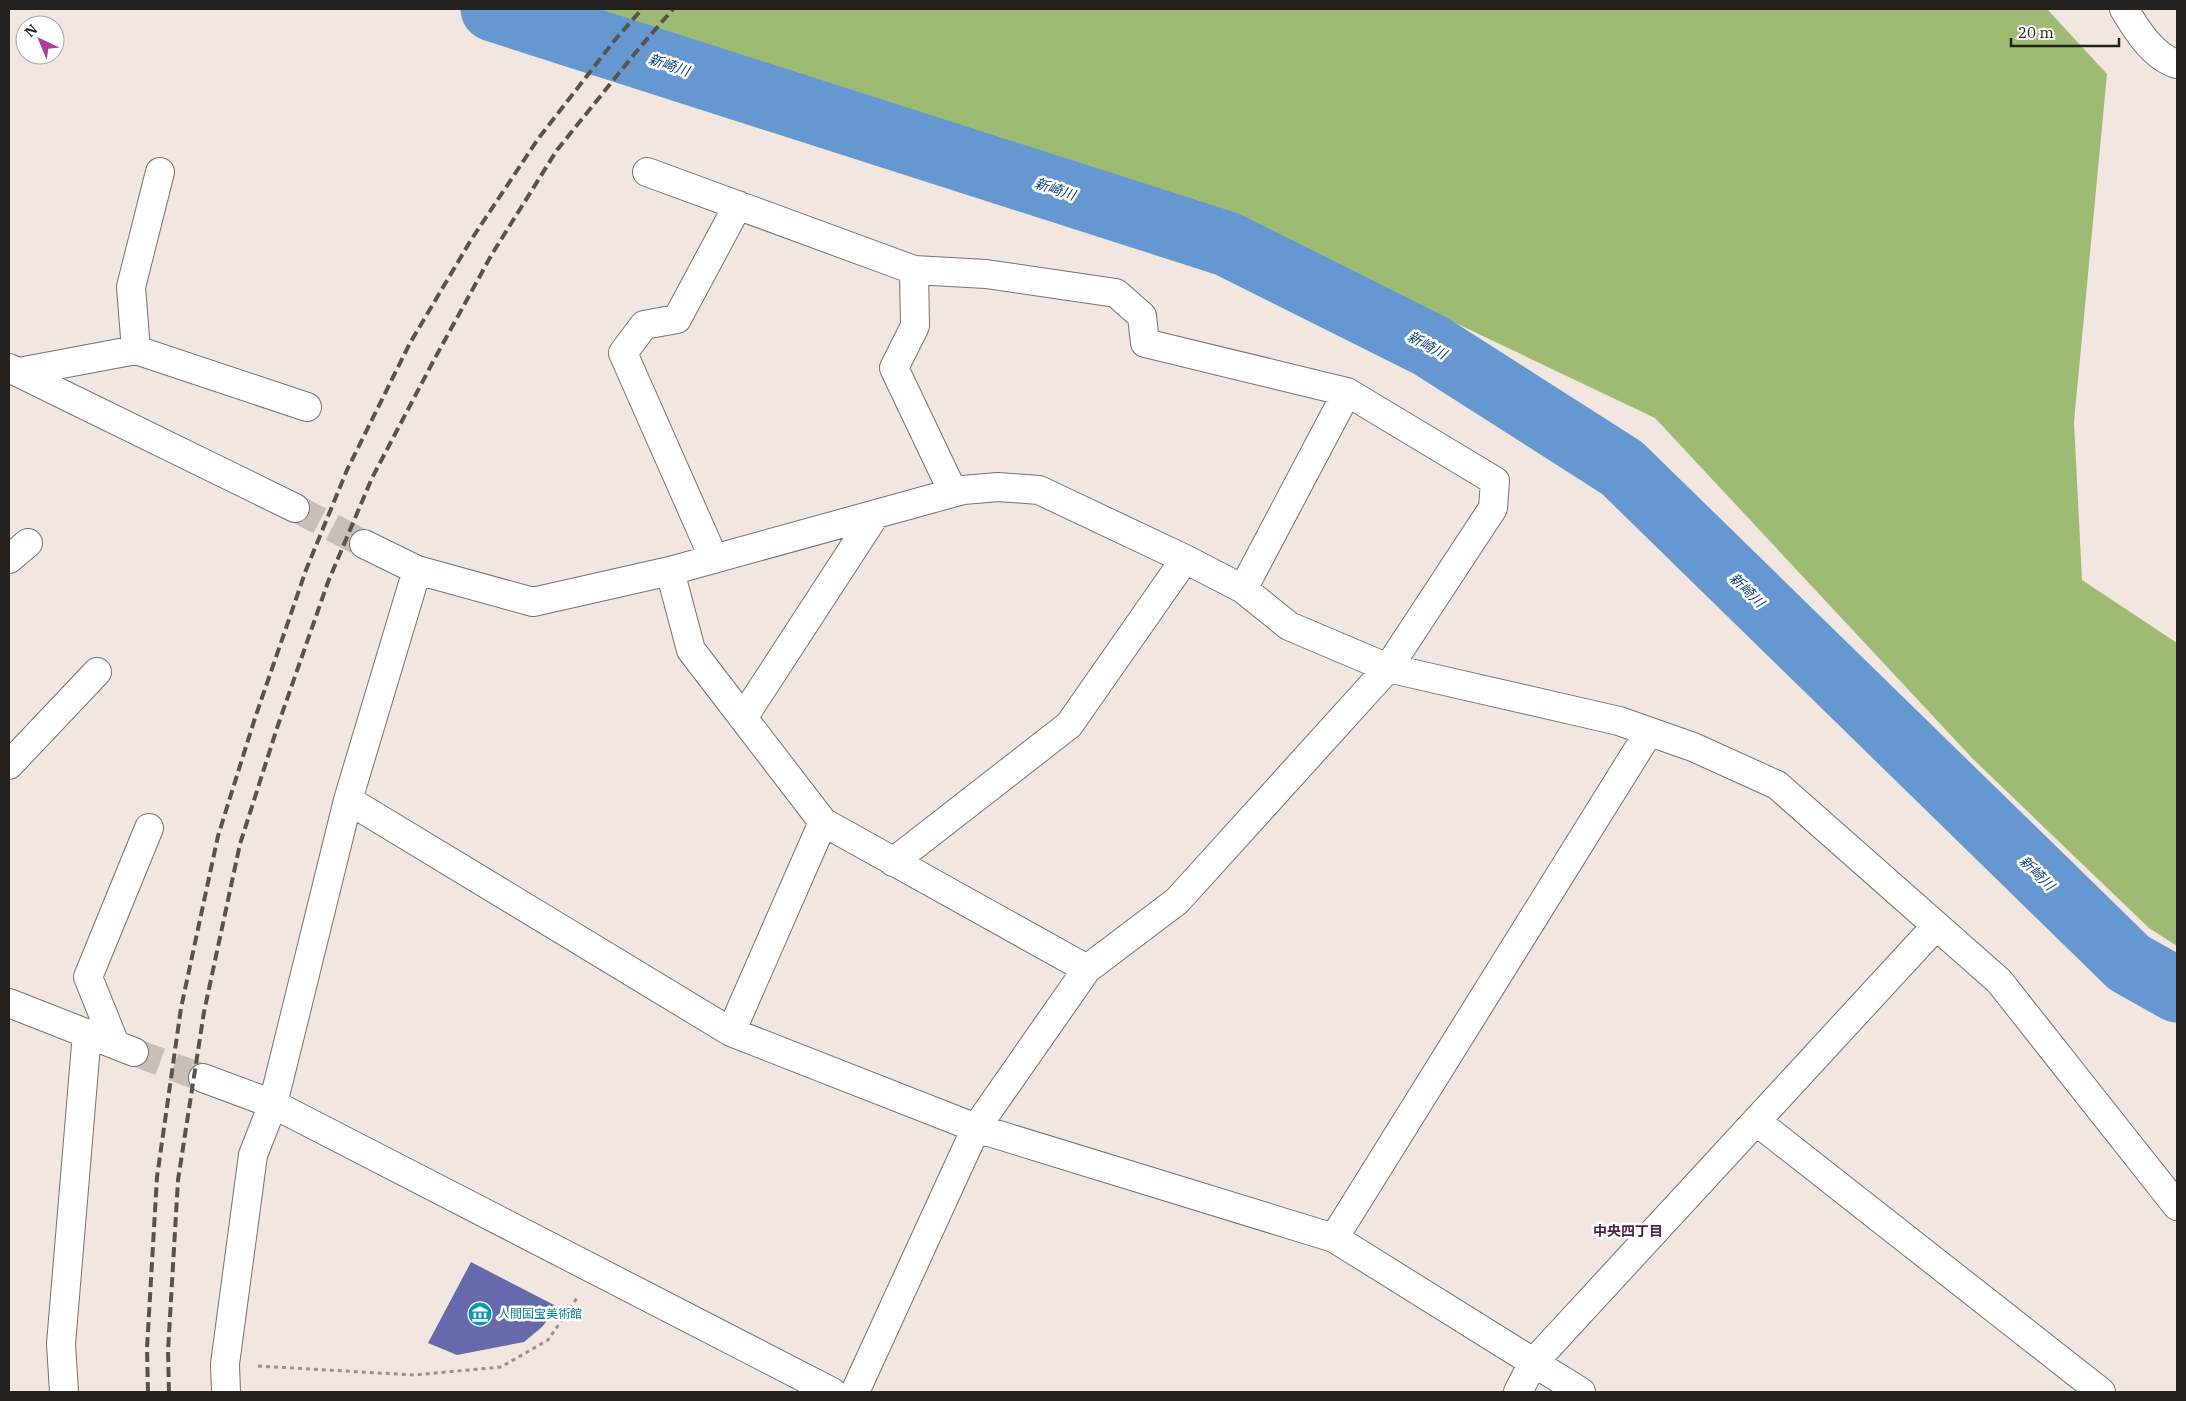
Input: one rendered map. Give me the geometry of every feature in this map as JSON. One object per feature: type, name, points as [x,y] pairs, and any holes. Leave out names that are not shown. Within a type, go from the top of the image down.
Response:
[{"type":"street","points":[[2124,9],[2137,31],[2168,61],[2177,64]]},
{"type":"street","points":[[136,350],[131,288],[160,172]]},
{"type":"street","points":[[647,172],[914,270],[986,274],[1116,293],[1142,316],[1145,343],[1347,392],[1495,481],[1493,508],[1388,668],[1177,901],[1087,969],[976,1128],[855,1392]]},
{"type":"street","points":[[714,559],[623,353],[644,325],[677,319],[738,205]]},
{"type":"street","points":[[914,270],[916,326],[894,368],[953,492]]},
{"type":"street","points":[[14,370],[136,350],[307,408]]},
{"type":"street","points":[[14,370],[295,508]]},
{"type":"street","points":[[1243,590],[1347,392]]},
{"type":"street","points":[[364,544],[417,570],[533,602],[670,571],[953,492],[998,487],[1039,490],[1185,558],[1243,590],[1289,626],[1388,668],[1619,721],[1692,747],[1777,785],[1998,981],[2177,1206]]},
{"type":"street","points":[[744,718],[874,515]]},
{"type":"street","points":[[893,862],[1069,725],[1185,558]]},
{"type":"street","points":[[226,1392],[225,1364],[253,1155],[273,1104],[348,800],[417,570]]},
{"type":"street","points":[[670,571],[691,650],[823,822],[1087,969]]},
{"type":"street","points":[[9,765],[97,672]]},
{"type":"street","points":[[1334,1238],[1649,732]]},
{"type":"street","points":[[348,800],[731,1032],[976,1128],[1334,1238],[1581,1392]]},
{"type":"street","points":[[731,1032],[823,822]]},
{"type":"street","points":[[9,1003],[124,1048],[88,977],[148,828]]},
{"type":"street","points":[[1518,1392],[1533,1363],[1936,926]]},
{"type":"street","points":[[64,1392],[61,1344],[87,1034]]},
{"type":"street","points":[[203,1078],[273,1104],[817,1389]]},
{"type":"street","points":[[1756,1121],[2100,1392]]},
{"type":"path","points":[[225,1364],[414,1375],[501,1366],[548,1340],[595,1272]]},
{"type":"green space","points":[[587,9],[2047,9],[2107,74],[2074,422],[2082,580],[2177,643],[2177,946],[2149,928],[1973,759],[1655,418],[1262,231]]},
{"type":"building","points":[[471,1262],[558,1307],[542,1327],[524,1342],[457,1355],[428,1343]]},
{"type":"waterway","name":"新崎川","points":[[493,9],[1227,244],[1431,346],[1622,468],[2129,963],[2177,990]]},
{"type":"tunnel","points":[[295,508],[364,544]]},
{"type":"tunnel","points":[[134,1052],[203,1078]]},
{"type":"railway","points":[[148,1392],[147,1348],[157,1177],[181,1008],[218,836],[255,718],[306,570],[347,470],[410,343],[471,240],[538,139],[614,41],[642,9]]},
{"type":"railway","points":[[169,1392],[168,1351],[178,1180],[204,1012],[240,844],[278,725],[328,582],[372,478],[492,254],[557,150],[673,9]]},
{"type":"place","name":"人間国宝美術館","points":[[480,1314]]},
{"type":"district","name":"中央四丁目","points":[[1628,1231]]}]
